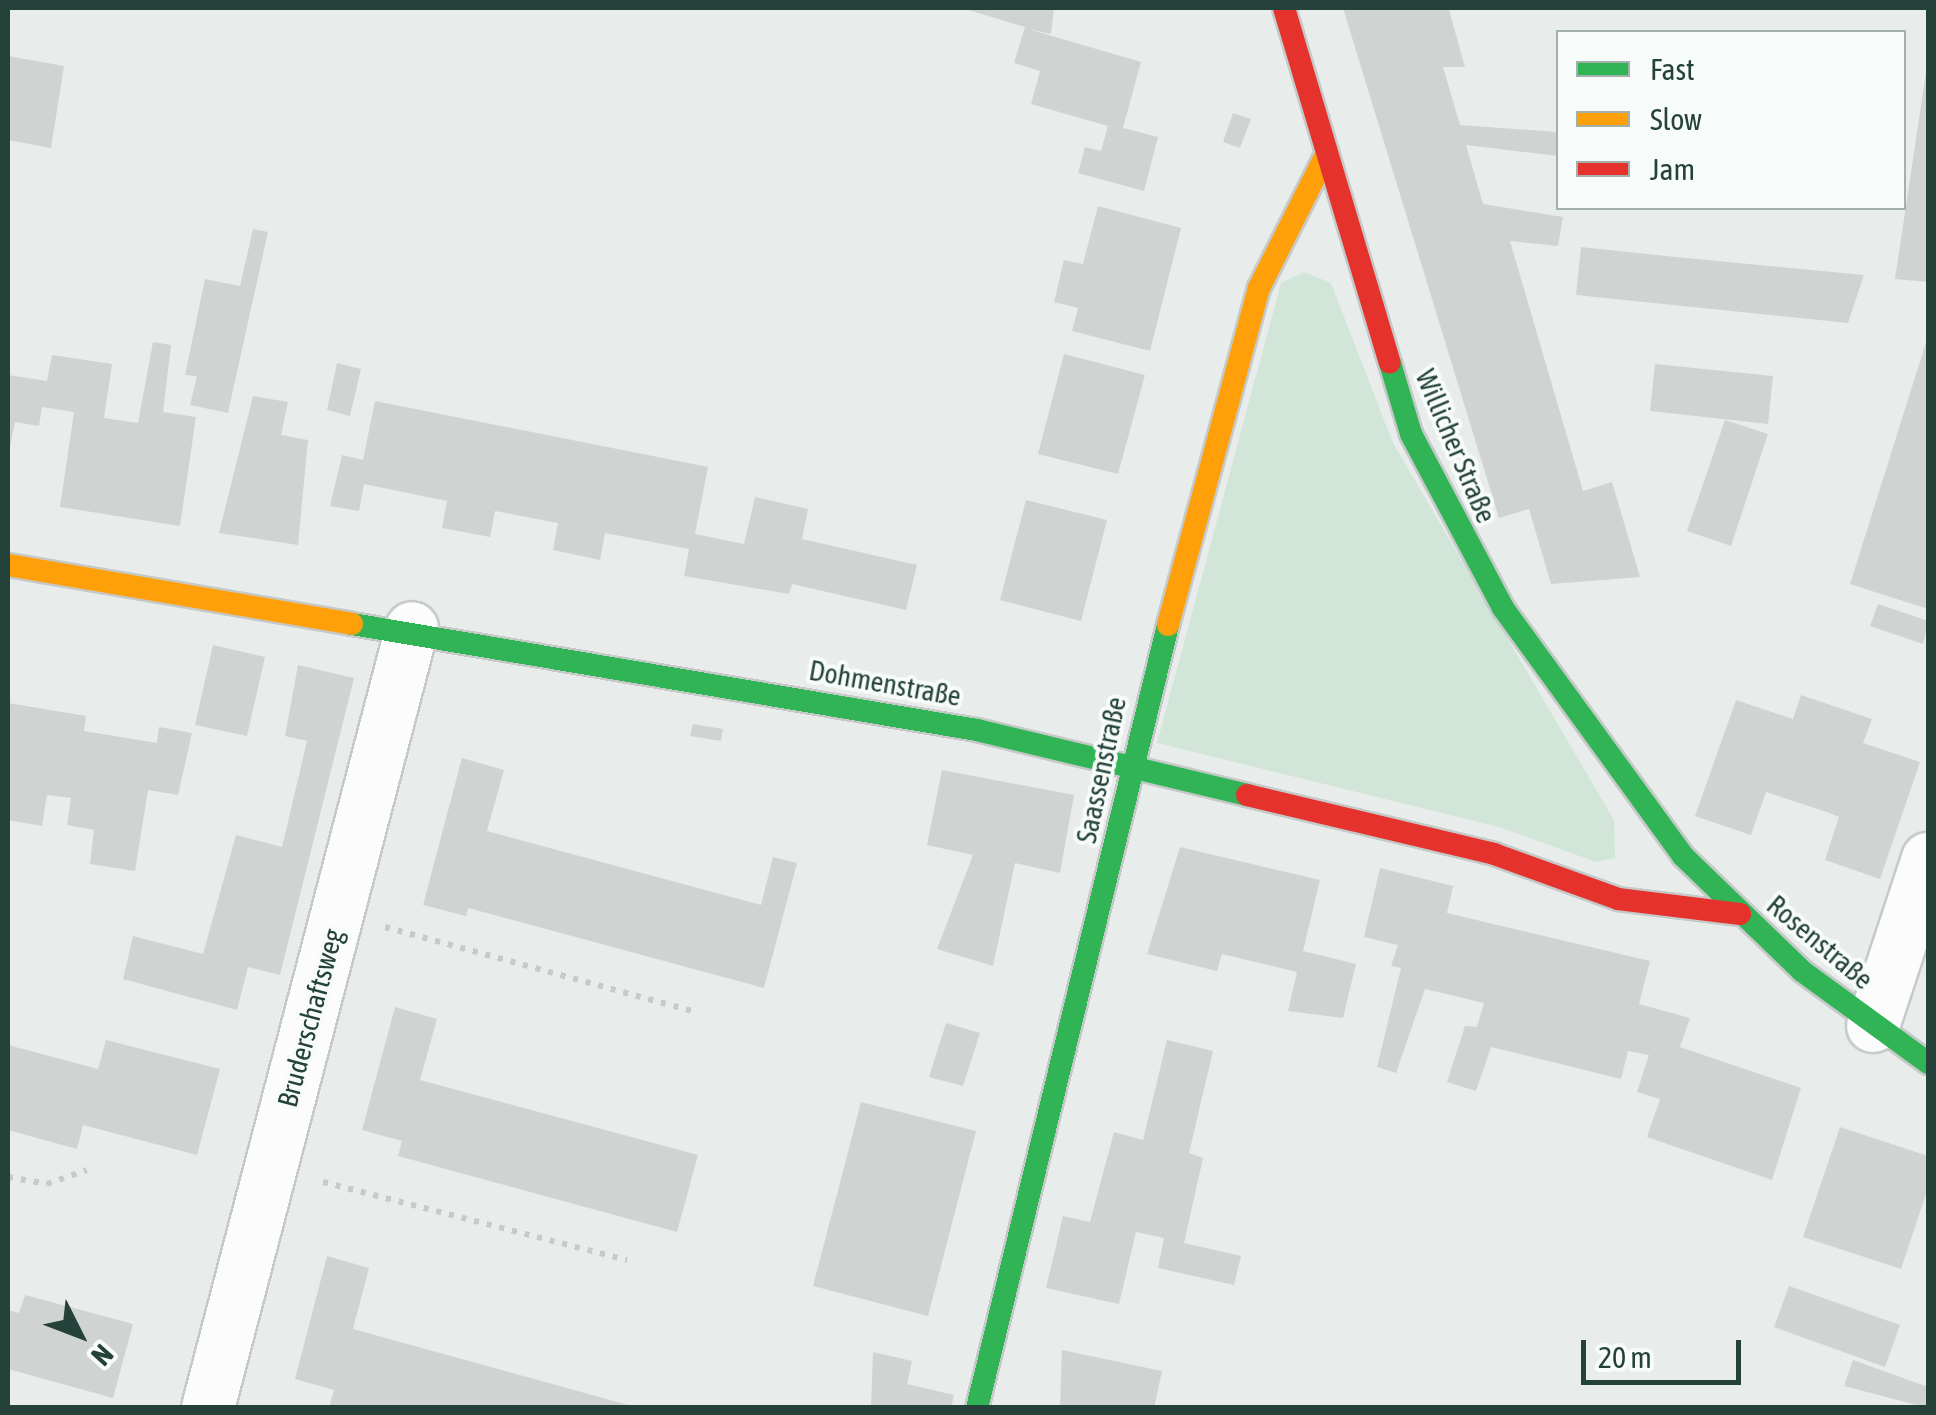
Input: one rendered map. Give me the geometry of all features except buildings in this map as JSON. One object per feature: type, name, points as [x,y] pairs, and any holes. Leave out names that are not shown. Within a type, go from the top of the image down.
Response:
[{"type":"street","name":"Willicher Straße","points":[[1284,8],[1324,158],[1411,434],[1452,523],[1556,687],[1682,856]]},
{"type":"street","name":"Saassenstraße","points":[[977,1408],[1130,763],[1259,288],[1324,158]]},
{"type":"street","name":"Dohmenstraße","points":[[8,565],[412,628],[1130,763],[1494,854],[1618,898],[1740,914]]},
{"type":"street","name":"Bruderschaftsweg","points":[[208,1408],[412,628]]},
{"type":"street","name":"Rosenstraße","points":[[1682,856],[1740,914],[1873,1026],[1928,1063]]},
{"type":"street","points":[[1873,1026],[1928,859]]},
{"type":"path","points":[[338,914],[692,1011]]},
{"type":"path","points":[[271,1169],[627,1260]]},
{"type":"path","points":[[8,1177],[47,1184],[86,1170]]},
{"type":"green space","points":[[1304,272],[1331,283],[1393,443],[1614,820],[1615,858],[1596,862],[1499,827],[1157,743],[1281,283]]},
{"type":"traffic: fast","points":[[1390,363],[1411,434],[1503,608],[1683,856],[1802,971],[1928,1063]]},
{"type":"traffic: fast","points":[[352,624],[977,730],[1247,795]]},
{"type":"traffic: fast","points":[[977,1408],[1168,625]]},
{"type":"traffic: slow","points":[[1168,625],[1259,288],[1324,159]]},
{"type":"traffic: slow","points":[[8,565],[352,624]]},
{"type":"traffic: jam","points":[[1284,8],[1390,363]]},
{"type":"traffic: jam","points":[[1247,795],[1494,854],[1618,899],[1740,914]]}]
